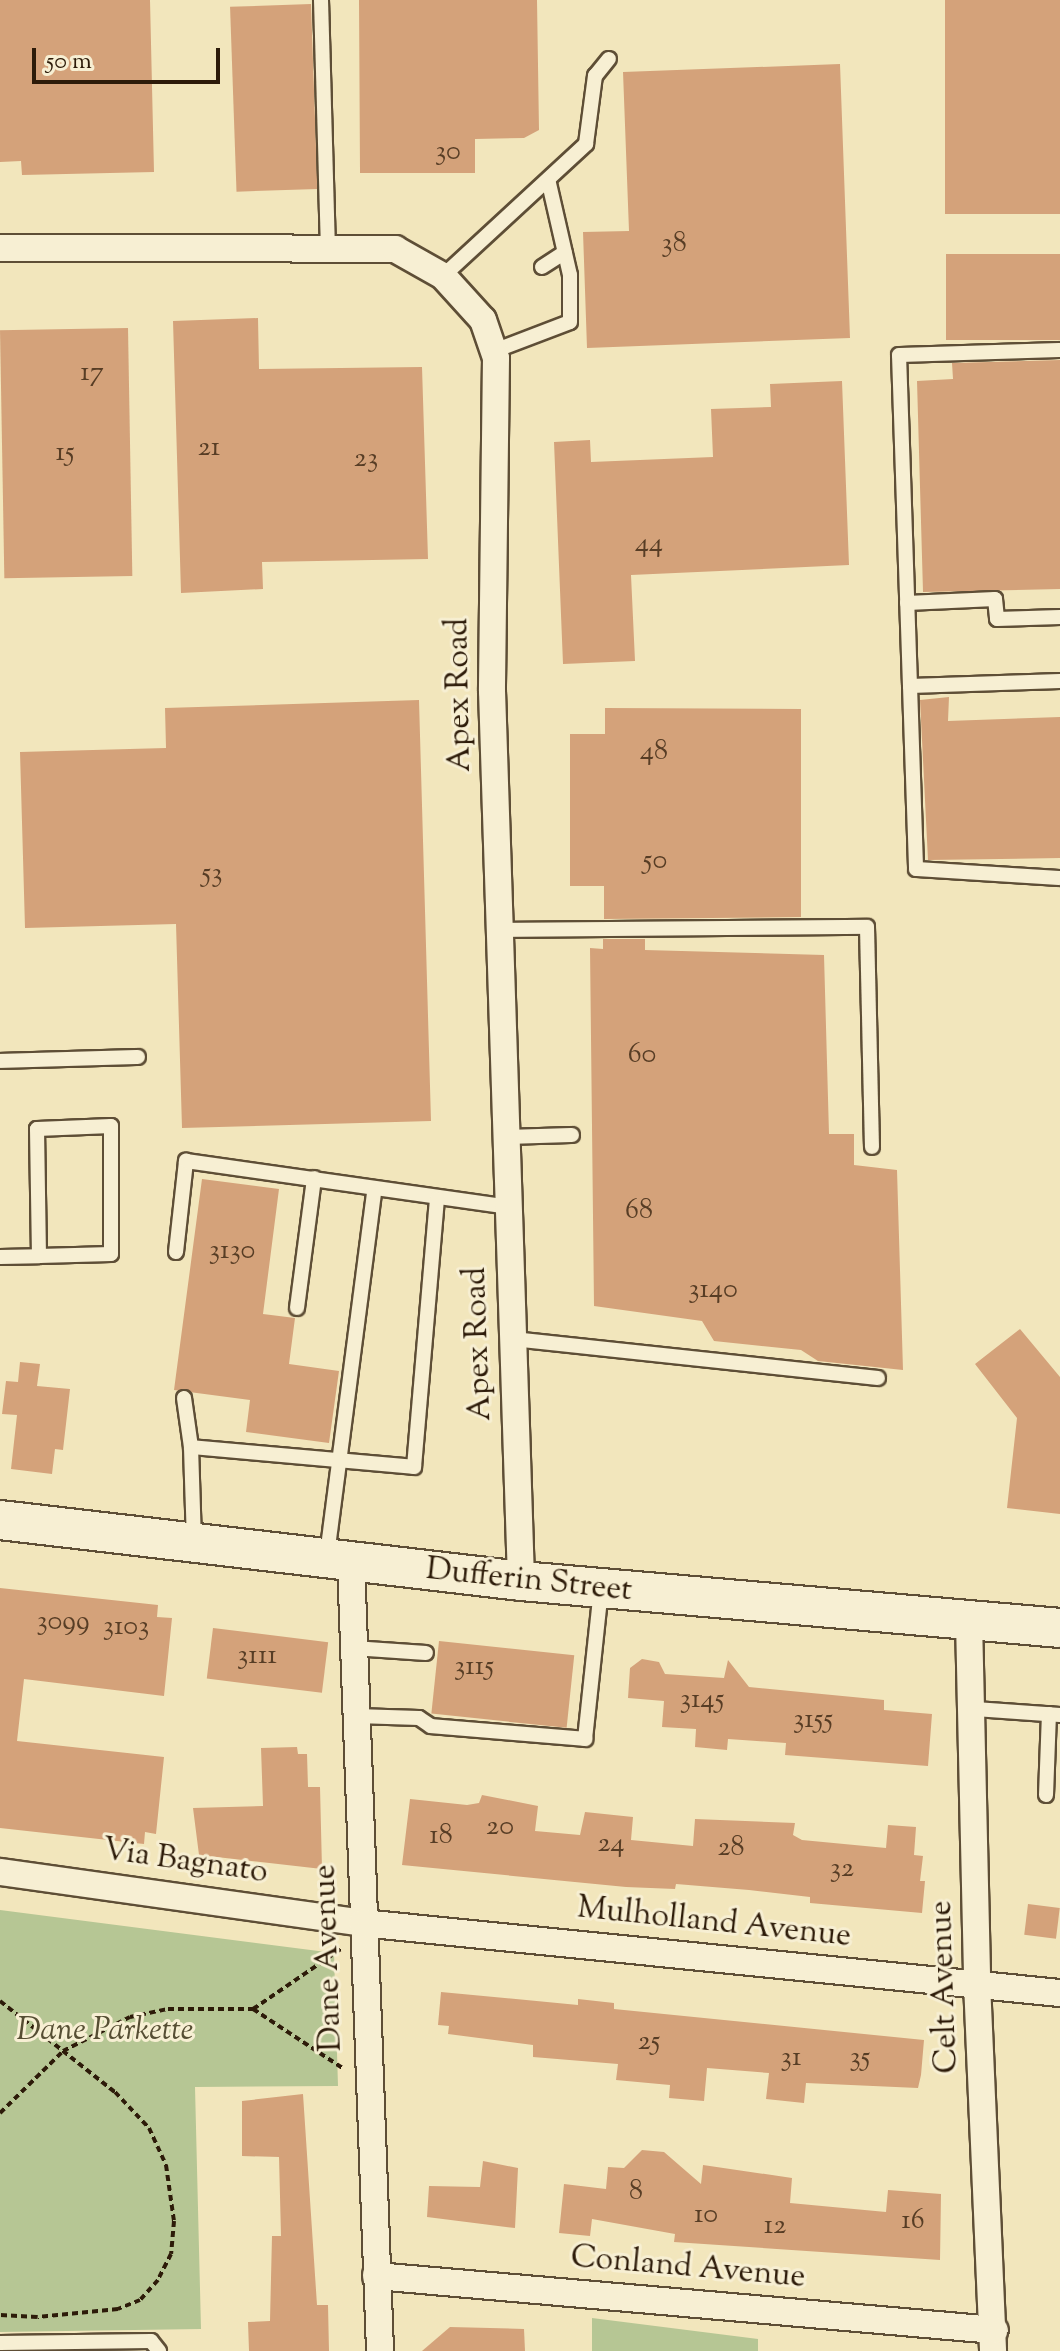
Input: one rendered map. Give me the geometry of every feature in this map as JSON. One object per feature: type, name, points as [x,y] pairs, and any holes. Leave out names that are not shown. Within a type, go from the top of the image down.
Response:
[{"type":"main road","name":"Dufferin Street","points":[[0,1520],[521,1581],[1060,1628]]},
{"type":"street","name":"Apex Road","points":[[0,248],[328,245],[395,249],[443,276],[483,320],[494,351],[492,691],[521,1581]]},
{"type":"street","name":"Dane Avenue","points":[[339,1561],[353,1648],[380,2351]]},
{"type":"street","name":"Celt Avenue","points":[[969,1621],[975,1709],[977,1983],[994,2340]]},
{"type":"street","name":"Via Bagnato","points":[[0,1872],[362,1923]]},
{"type":"street","name":"Mulholland Avenue","points":[[362,1923],[1060,1993]]},
{"type":"street","name":"Conland Avenue","points":[[376,2276],[994,2340]]},
{"type":"lane","points":[[321,0],[328,245]]},
{"type":"lane","points":[[443,276],[586,144],[595,76],[609,59]]},
{"type":"lane","points":[[494,351],[570,322],[565,252],[548,179]]},
{"type":"lane","points":[[542,267],[565,252]]},
{"type":"lane","points":[[1060,350],[899,355],[916,869],[1060,878]]},
{"type":"lane","points":[[907,603],[995,599],[997,619],[1060,617]]},
{"type":"lane","points":[[910,686],[1060,681]]},
{"type":"lane","points":[[499,930],[867,927],[872,1147]]},
{"type":"lane","points":[[0,1061],[138,1057]]},
{"type":"lane","points":[[0,1257],[39,1256],[111,1254],[111,1126],[37,1129],[39,1256]]},
{"type":"lane","points":[[506,1137],[572,1135]]},
{"type":"lane","points":[[176,1252],[186,1161],[314,1178],[374,1191],[508,1207]]},
{"type":"lane","points":[[297,1308],[314,1178]]},
{"type":"lane","points":[[339,1561],[338,1461],[374,1191]]},
{"type":"lane","points":[[191,1447],[414,1467],[437,1199]]},
{"type":"lane","points":[[513,1339],[878,1378]]},
{"type":"lane","points":[[184,1398],[191,1447],[194,1542]]},
{"type":"lane","points":[[356,1716],[419,1718],[431,1726],[585,1739],[602,1588]]},
{"type":"lane","points":[[353,1648],[426,1653]]},
{"type":"lane","points":[[975,1709],[1055,1715],[1046,1795]]},
{"type":"lane","points":[[0,2343],[37,2347],[151,2341],[159,2351]]},
{"type":"path","points":[[253,2009],[343,1948]]},
{"type":"path","points":[[0,2001],[115,2092],[149,2128],[166,2165],[174,2221],[171,2254],[158,2280],[140,2300],[118,2309],[37,2317],[0,2315]]},
{"type":"path","points":[[0,2113],[63,2051],[130,2017],[168,2009],[253,2009],[346,2071]]},
{"type":"green space","name":"Dane Parkette","points":[[0,1910],[334,1953],[338,2086],[195,2087],[201,2329],[0,2332]]},
{"type":"green space","points":[[592,2318],[758,2339],[758,2351],[592,2351]]},
{"type":"building","points":[[0,0],[150,0],[154,172],[22,175],[21,161],[0,162]]},
{"type":"building","points":[[359,0],[537,0],[539,130],[524,138],[475,139],[475,173],[360,173]]},
{"type":"building","points":[[945,0],[1060,0],[1060,214],[945,214]]},
{"type":"building","points":[[311,4],[317,189],[237,192],[230,7]]},
{"type":"building","points":[[840,64],[850,338],[587,348],[583,232],[629,231],[623,72]]},
{"type":"building","points":[[946,254],[1060,254],[1060,340],[946,340]]},
{"type":"building","points":[[258,318],[259,369],[422,367],[428,559],[262,562],[263,589],[181,593],[173,321]]},
{"type":"building","points":[[128,328],[132,576],[4,578],[0,330]]},
{"type":"building","points":[[1060,360],[1060,589],[923,592],[917,381],[953,379],[952,363]]},
{"type":"building","points":[[842,381],[849,565],[631,575],[635,661],[563,664],[554,442],[590,440],[591,462],[713,457],[711,409],[771,407],[770,384]]},
{"type":"building","points":[[949,697],[948,721],[1060,717],[1060,858],[928,860],[920,700]]},
{"type":"building","points":[[419,700],[431,1121],[182,1128],[176,924],[25,928],[20,752],[166,748],[165,708]]},
{"type":"building","points":[[605,708],[801,709],[801,917],[604,919],[604,886],[570,886],[570,734],[605,734]]},
{"type":"building","points":[[603,939],[645,939],[645,950],[824,955],[829,1134],[854,1134],[854,1165],[897,1170],[903,1370],[818,1361],[801,1350],[714,1341],[702,1321],[594,1306],[590,948],[603,949]]},
{"type":"building","points":[[202,1179],[279,1189],[263,1314],[295,1318],[289,1364],[339,1371],[329,1443],[246,1432],[250,1400],[174,1390]]},
{"type":"building","points":[[1020,1329],[1060,1377],[1060,1514],[1007,1508],[1017,1418],[975,1364]]},
{"type":"building","points":[[20,1362],[40,1364],[37,1386],[70,1389],[63,1450],[55,1449],[52,1474],[11,1469],[17,1415],[2,1414],[6,1381],[18,1382]]},
{"type":"building","points":[[0,1588],[158,1605],[157,1617],[172,1618],[164,1696],[24,1679],[17,1741],[164,1757],[156,1834],[145,1832],[144,1844],[0,1828]]},
{"type":"building","points":[[213,1628],[328,1642],[322,1693],[207,1679]]},
{"type":"building","points":[[439,1641],[574,1655],[567,1728],[431,1714]]},
{"type":"building","points":[[642,1659],[659,1662],[665,1674],[724,1678],[728,1660],[749,1687],[884,1700],[884,1710],[932,1714],[928,1766],[785,1755],[786,1743],[728,1739],[727,1750],[695,1747],[696,1729],[662,1727],[664,1701],[628,1698],[630,1668]]},
{"type":"building","points":[[297,1747],[298,1754],[307,1754],[308,1787],[320,1787],[322,1869],[199,1855],[193,1808],[263,1806],[261,1748]]},
{"type":"building","points":[[482,1795],[538,1806],[535,1831],[580,1835],[585,1812],[633,1817],[631,1840],[693,1846],[695,1819],[795,1823],[793,1835],[802,1840],[886,1848],[888,1825],[916,1827],[914,1855],[923,1856],[920,1881],[925,1881],[922,1913],[810,1903],[810,1897],[749,1890],[676,1884],[675,1889],[626,1887],[402,1865],[410,1799],[467,1805],[479,1803]]},
{"type":"building","points":[[1028,1904],[1060,1908],[1056,1939],[1024,1935]]},
{"type":"building","points":[[441,1992],[578,2005],[578,1999],[614,2003],[614,2009],[924,2040],[921,2075],[918,2088],[806,2083],[804,2103],[766,2099],[769,2073],[707,2068],[704,2101],[669,2098],[670,2085],[616,2080],[618,2064],[533,2057],[533,2045],[448,2034],[449,2026],[438,2025]]},
{"type":"building","points":[[303,2094],[317,2305],[328,2305],[329,2351],[249,2351],[248,2322],[270,2321],[272,2236],[281,2236],[279,2157],[242,2156],[242,2101]]},
{"type":"building","points":[[642,2150],[664,2152],[701,2184],[703,2165],[792,2178],[790,2203],[886,2212],[888,2190],[941,2194],[940,2260],[674,2242],[675,2234],[592,2219],[590,2236],[559,2233],[564,2184],[606,2189],[608,2167],[624,2168]]},
{"type":"building","points":[[483,2161],[518,2168],[515,2228],[427,2217],[429,2186],[480,2187]]},
{"type":"building","points":[[450,2327],[524,2329],[525,2351],[422,2351]]}]
